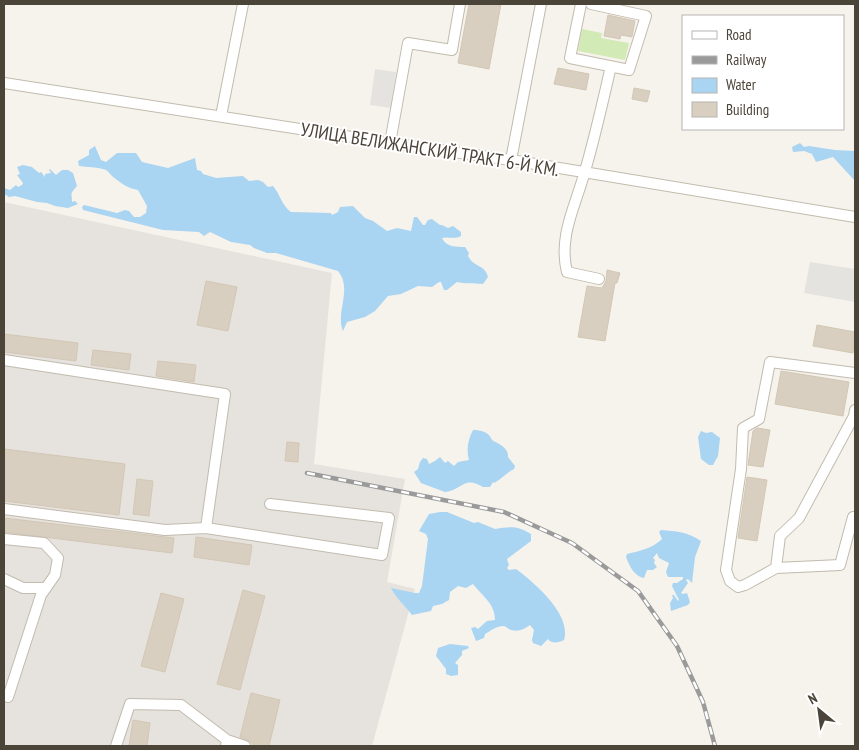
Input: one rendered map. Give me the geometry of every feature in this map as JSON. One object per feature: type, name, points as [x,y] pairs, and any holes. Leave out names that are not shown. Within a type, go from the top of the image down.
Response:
[{"type":"street","points":[[221,116],[243,4]]},
{"type":"street","points":[[390,143],[408,43],[452,50],[460,4]]},
{"type":"street","points":[[511,160],[541,4]]},
{"type":"street","points":[[581,4],[570,58],[629,70],[646,16],[591,4]]},
{"type":"street","points":[[599,279],[567,272],[563,258],[569,218],[585,173],[611,66]]},
{"type":"street","name":"УЛИЦА ВЕЛИЖАНСКИЙ ТРАКТ 6-Й КМ.","points":[[4,83],[511,160],[855,217]]},
{"type":"street","points":[[4,360],[225,394],[206,528]]},
{"type":"street","points":[[853,517],[840,565],[776,568],[738,587],[730,581],[726,570],[741,469],[743,428],[759,419],[770,362],[855,373]]},
{"type":"street","points":[[776,568],[780,536],[800,518],[854,416],[855,410]]},
{"type":"street","points":[[4,509],[165,530],[206,528],[382,555],[389,518],[270,504]]},
{"type":"street","points":[[4,539],[44,543],[58,558],[55,575],[41,595],[8,696]]},
{"type":"street","points":[[4,579],[23,588],[46,588]]},
{"type":"street","points":[[116,746],[130,704],[181,705],[226,743],[245,746]]},
{"type":"shaded area","points":[[375,69],[396,72],[391,108],[370,105]]},
{"type":"shaded area","points":[[4,202],[332,273],[314,464],[405,479],[387,582],[415,589],[372,746],[4,746]]},
{"type":"shaded area","points":[[810,262],[855,269],[855,302],[804,293]]},
{"type":"green space","points":[[582,29],[602,33],[601,38],[629,43],[625,60],[578,51]]},
{"type":"water","points":[[800,143],[804,147],[855,151],[855,181],[833,157],[816,162],[812,154],[804,151],[793,152],[792,147]]},
{"type":"water","points":[[95,146],[101,160],[106,162],[117,153],[136,153],[142,162],[168,168],[195,158],[197,170],[203,174],[216,178],[243,176],[249,181],[258,180],[268,187],[273,186],[285,207],[291,212],[331,213],[332,215],[338,212],[340,207],[353,206],[365,218],[387,231],[397,228],[411,231],[414,217],[417,217],[423,225],[432,219],[448,228],[453,226],[461,232],[461,236],[442,238],[444,241],[455,247],[465,247],[469,253],[470,260],[482,268],[488,277],[483,284],[457,282],[447,290],[444,290],[441,282],[439,282],[432,287],[418,286],[401,294],[388,296],[375,311],[365,317],[347,322],[343,331],[341,317],[344,285],[338,271],[276,253],[267,253],[250,245],[231,242],[210,232],[204,236],[199,232],[163,230],[83,210],[82,207],[84,205],[117,213],[125,210],[129,211],[134,217],[140,217],[146,213],[147,206],[138,190],[121,183],[106,170],[79,166],[78,161],[89,155],[89,150]]},
{"type":"water","points":[[23,165],[32,167],[39,173],[41,172],[45,177],[45,174],[51,173],[50,169],[56,175],[62,170],[68,170],[73,173],[77,186],[71,195],[72,202],[75,201],[78,204],[68,208],[15,196],[9,197],[4,194],[4,188],[10,190],[16,185],[18,187],[22,185],[23,183],[17,175],[20,174],[17,167]]},
{"type":"water","points":[[473,430],[487,433],[492,440],[505,449],[515,466],[514,469],[493,482],[490,487],[483,487],[471,482],[445,492],[421,483],[414,472],[418,469],[423,458],[427,459],[429,464],[440,457],[445,463],[448,461],[454,466],[458,462],[469,460],[468,445]]},
{"type":"water","points":[[701,431],[706,433],[712,432],[720,438],[718,456],[713,465],[709,465],[701,459],[698,437]]},
{"type":"water","points":[[447,512],[495,529],[513,527],[531,534],[531,541],[507,559],[509,565],[507,568],[509,570],[516,569],[533,582],[550,600],[563,620],[564,640],[551,642],[548,639],[541,646],[533,643],[534,630],[530,625],[516,631],[499,626],[485,634],[484,638],[476,641],[471,628],[475,627],[478,629],[487,621],[495,620],[490,604],[473,584],[466,588],[458,586],[450,592],[449,600],[433,606],[431,611],[412,615],[391,588],[419,593],[422,586],[428,539],[426,534],[419,531],[429,514]]},
{"type":"water","points":[[661,530],[687,534],[701,541],[695,557],[692,583],[688,579],[686,580],[688,583],[681,593],[687,593],[690,602],[688,605],[671,611],[672,595],[679,600],[672,586],[673,583],[677,583],[683,577],[668,577],[666,572],[669,563],[659,558],[657,553],[653,558],[657,567],[653,570],[647,570],[644,578],[635,573],[626,557],[627,554],[655,545],[662,539],[659,532]]},
{"type":"water","points":[[450,644],[468,646],[469,648],[462,651],[462,655],[455,663],[458,665],[458,675],[451,676],[446,674],[446,669],[436,656],[438,648]]},
{"type":"building","points":[[469,4],[501,4],[489,69],[458,63]]},
{"type":"building","points":[[608,15],[635,21],[632,37],[621,35],[620,39],[604,36]]},
{"type":"building","points":[[558,68],[589,74],[586,90],[554,84]]},
{"type":"building","points":[[634,88],[650,91],[647,102],[632,99]]},
{"type":"building","points":[[607,270],[620,273],[617,283],[615,283],[605,341],[578,337],[587,286],[602,288],[606,281]]},
{"type":"building","points":[[206,281],[237,287],[228,331],[197,325]]},
{"type":"building","points":[[817,325],[855,332],[853,353],[813,346]]},
{"type":"building","points":[[4,334],[78,343],[76,361],[4,352]]},
{"type":"building","points":[[93,350],[131,354],[129,370],[91,365]]},
{"type":"building","points":[[158,361],[196,365],[194,382],[156,376]]},
{"type":"building","points":[[781,371],[849,382],[843,416],[775,404]]},
{"type":"building","points":[[757,428],[770,430],[763,467],[748,465],[753,431]]},
{"type":"building","points":[[287,442],[299,443],[298,462],[285,461]]},
{"type":"building","points":[[4,449],[125,464],[119,515],[4,501]]},
{"type":"building","points":[[747,477],[767,480],[757,541],[738,538]]},
{"type":"building","points":[[137,479],[153,481],[149,516],[133,514]]},
{"type":"building","points":[[4,518],[174,538],[172,553],[4,532]]},
{"type":"building","points":[[196,537],[252,545],[249,565],[194,557]]},
{"type":"building","points":[[243,590],[265,596],[240,690],[217,684]]},
{"type":"building","points":[[161,593],[184,599],[165,672],[141,666]]},
{"type":"building","points":[[251,693],[280,700],[269,746],[254,746],[250,741],[240,737]]},
{"type":"building","points":[[133,720],[150,723],[147,746],[129,746]]},
{"type":"railway","points":[[307,473],[504,512],[572,543],[638,591],[677,646],[703,702],[715,746]]}]
